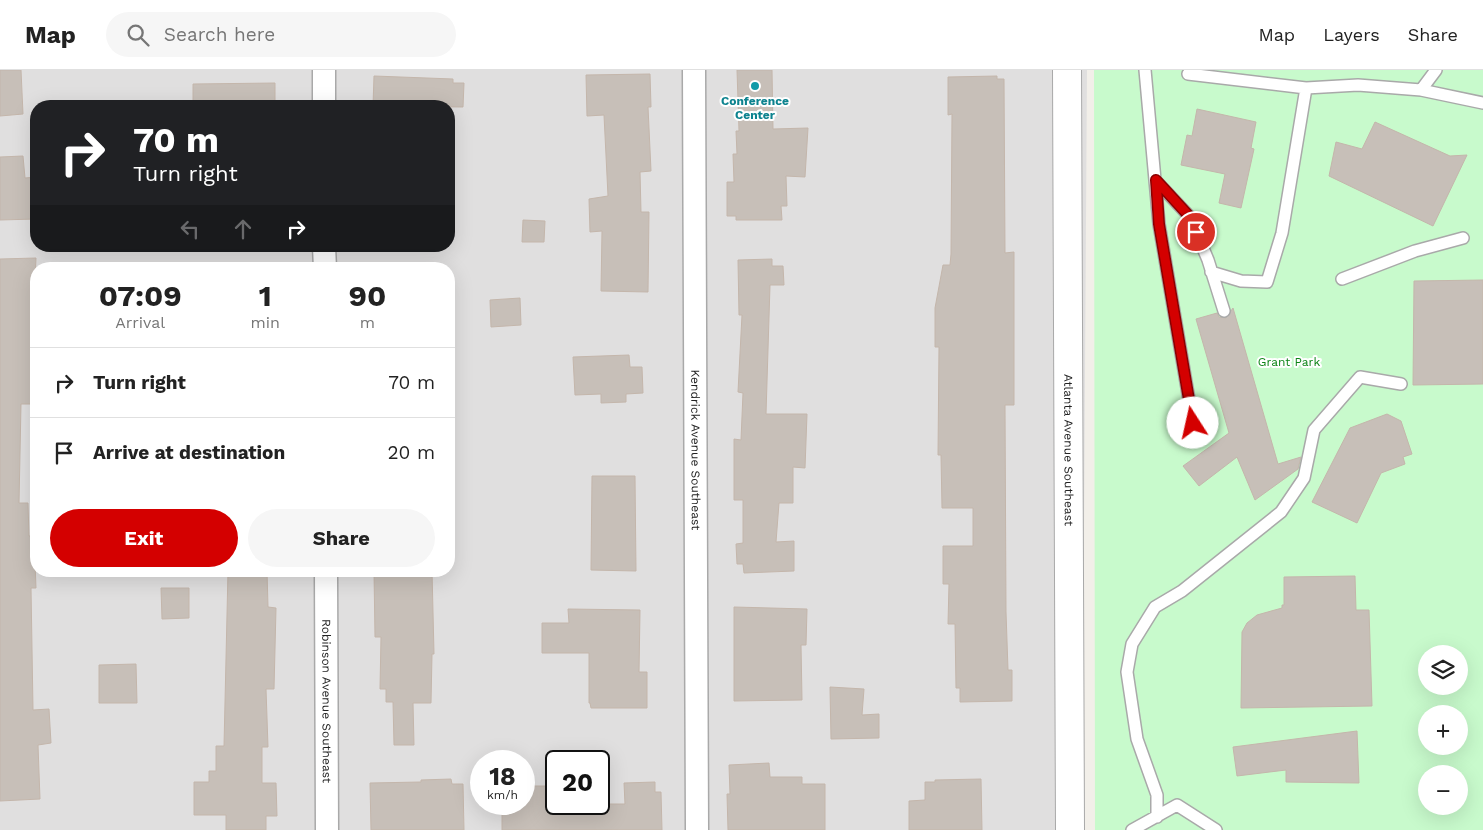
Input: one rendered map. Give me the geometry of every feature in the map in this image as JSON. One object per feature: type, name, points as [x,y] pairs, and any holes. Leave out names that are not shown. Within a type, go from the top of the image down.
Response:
[{"type":"street","points":[[324,70],[324,100]]},
{"type":"street","name":"Kendrick Avenue Southeast","points":[[694,70],[697,830]]},
{"type":"street","name":"Atlanta Avenue Southeast","points":[[1067,70],[1070,830]]},
{"type":"street","name":"Robinson Avenue Southeast","points":[[326,577],[327,830]]},
{"type":"lane","points":[[1145,70],[1159,224],[1193,423]]},
{"type":"lane","points":[[1421,90],[1436,70]]},
{"type":"lane","points":[[1188,74],[1306,88],[1358,85],[1421,90],[1482,107]]},
{"type":"lane","points":[[1211,272],[1242,281],[1267,282],[1282,233],[1306,88]]},
{"type":"lane","points":[[1156,180],[1190,217],[1224,311]]},
{"type":"lane","points":[[1342,279],[1438,244],[1463,238]]},
{"type":"lane","points":[[1157,817],[1157,795],[1137,739],[1127,672],[1132,644],[1155,607],[1182,591],[1281,512],[1304,478],[1314,430],[1360,377],[1401,384]]},
{"type":"lane","points":[[1132,830],[1177,805],[1216,830]]},
{"type":"shaded area","points":[[0,70],[1087,70],[1082,830],[0,830]]},
{"type":"green space","name":"Grant Park","points":[[1094,70],[1483,70],[1483,830],[1095,830]]},
{"type":"building","points":[[0,70],[21,70],[23,114],[0,116]]},
{"type":"building","points":[[737,70],[772,70],[773,129],[808,128],[805,177],[786,176],[787,206],[781,206],[782,220],[736,220],[736,216],[727,216],[727,182],[734,182],[733,154],[737,154],[736,131],[739,131]]},
{"type":"building","points":[[650,74],[651,107],[648,107],[651,171],[640,172],[641,212],[649,212],[648,292],[601,291],[602,231],[590,232],[589,199],[608,196],[604,115],[587,116],[586,75]]},
{"type":"building","points":[[374,76],[453,79],[453,83],[464,83],[463,107],[455,107],[455,100],[373,100]]},
{"type":"building","points":[[997,76],[997,79],[1004,79],[1005,253],[1014,252],[1014,405],[1005,405],[1006,612],[1008,670],[1012,670],[1012,701],[960,702],[960,688],[956,688],[955,624],[948,624],[949,584],[943,584],[943,546],[973,546],[973,508],[942,508],[941,455],[938,455],[939,347],[935,347],[935,308],[943,265],[950,265],[951,254],[952,114],[948,115],[948,77]]},
{"type":"building","points":[[275,83],[275,100],[193,100],[193,84]]},
{"type":"building","points":[[1197,109],[1256,122],[1251,148],[1254,149],[1241,208],[1219,203],[1225,174],[1181,165],[1187,135],[1192,136]]},
{"type":"building","points":[[1375,122],[1450,156],[1467,155],[1433,226],[1329,176],[1336,142],[1362,149]]},
{"type":"building","points":[[23,156],[25,178],[30,178],[30,219],[0,220],[0,157]]},
{"type":"building","points":[[523,220],[545,221],[544,242],[522,242]]},
{"type":"building","points":[[36,258],[36,262],[30,262],[30,404],[21,404],[19,503],[28,503],[30,577],[36,577],[36,588],[31,588],[33,710],[49,709],[51,743],[38,745],[40,799],[0,801],[0,259]]},
{"type":"building","points":[[772,259],[772,266],[783,266],[784,285],[770,285],[766,414],[807,414],[805,468],[793,467],[793,503],[779,503],[776,542],[794,541],[794,571],[744,573],[743,564],[737,564],[736,544],[743,543],[743,500],[734,500],[734,439],[741,440],[743,393],[738,392],[742,315],[739,315],[738,260]]},
{"type":"building","points":[[1483,280],[1483,384],[1413,385],[1414,281]]},
{"type":"building","points":[[520,298],[521,325],[491,327],[490,300]]},
{"type":"building","points":[[1233,308],[1278,464],[1301,457],[1298,469],[1255,500],[1237,457],[1199,486],[1183,466],[1229,433],[1196,319],[1217,313],[1219,317],[1226,318]]},
{"type":"building","points":[[629,355],[630,367],[642,367],[643,393],[626,394],[626,402],[601,403],[601,394],[575,395],[573,357]]},
{"type":"building","points":[[1387,414],[1401,421],[1412,454],[1403,457],[1405,464],[1381,473],[1357,523],[1312,502],[1350,428]]},
{"type":"building","points":[[592,476],[635,476],[636,571],[591,570]]},
{"type":"building","points":[[1355,576],[1356,610],[1369,610],[1372,706],[1241,708],[1242,632],[1247,623],[1257,615],[1282,608],[1282,605],[1284,605],[1284,577]]},
{"type":"building","points":[[228,577],[267,577],[268,607],[276,608],[274,689],[266,689],[268,747],[262,747],[262,783],[276,783],[277,816],[266,816],[266,830],[226,830],[226,815],[194,815],[194,782],[209,782],[209,771],[216,771],[216,746],[224,746]]},
{"type":"building","points":[[374,577],[432,577],[434,654],[432,654],[431,703],[413,703],[414,745],[394,745],[393,702],[386,702],[386,689],[380,689],[381,637],[375,637]]},
{"type":"building","points":[[161,588],[189,588],[189,618],[162,619]]},
{"type":"building","points":[[734,607],[807,609],[806,645],[801,645],[802,700],[734,701]]},
{"type":"building","points":[[568,609],[640,610],[639,672],[647,672],[647,708],[591,708],[589,703],[589,653],[542,653],[542,623],[569,623]]},
{"type":"building","points":[[136,664],[137,703],[99,703],[99,665]]},
{"type":"building","points":[[830,687],[864,689],[862,715],[879,714],[879,738],[831,739]]},
{"type":"building","points":[[1357,731],[1359,783],[1286,782],[1286,770],[1237,776],[1233,747]]},
{"type":"building","points":[[769,763],[770,777],[802,777],[802,784],[825,784],[825,830],[728,830],[727,794],[730,794],[729,765]]},
{"type":"building","points":[[451,779],[452,784],[463,784],[464,830],[371,830],[370,783],[421,782],[421,780]]},
{"type":"building","points":[[981,779],[982,830],[909,830],[909,801],[925,800],[925,782]]},
{"type":"building","points":[[655,782],[655,792],[661,792],[662,830],[502,830],[502,815],[535,815],[535,786],[545,786],[545,815],[610,815],[610,804],[625,804],[624,783]]},
{"type":"place","name":"Conference Center","points":[[755,86]]},
{"type":"route","points":[[1193,423],[1159,224],[1156,180],[1190,217],[1196,232]]}]
